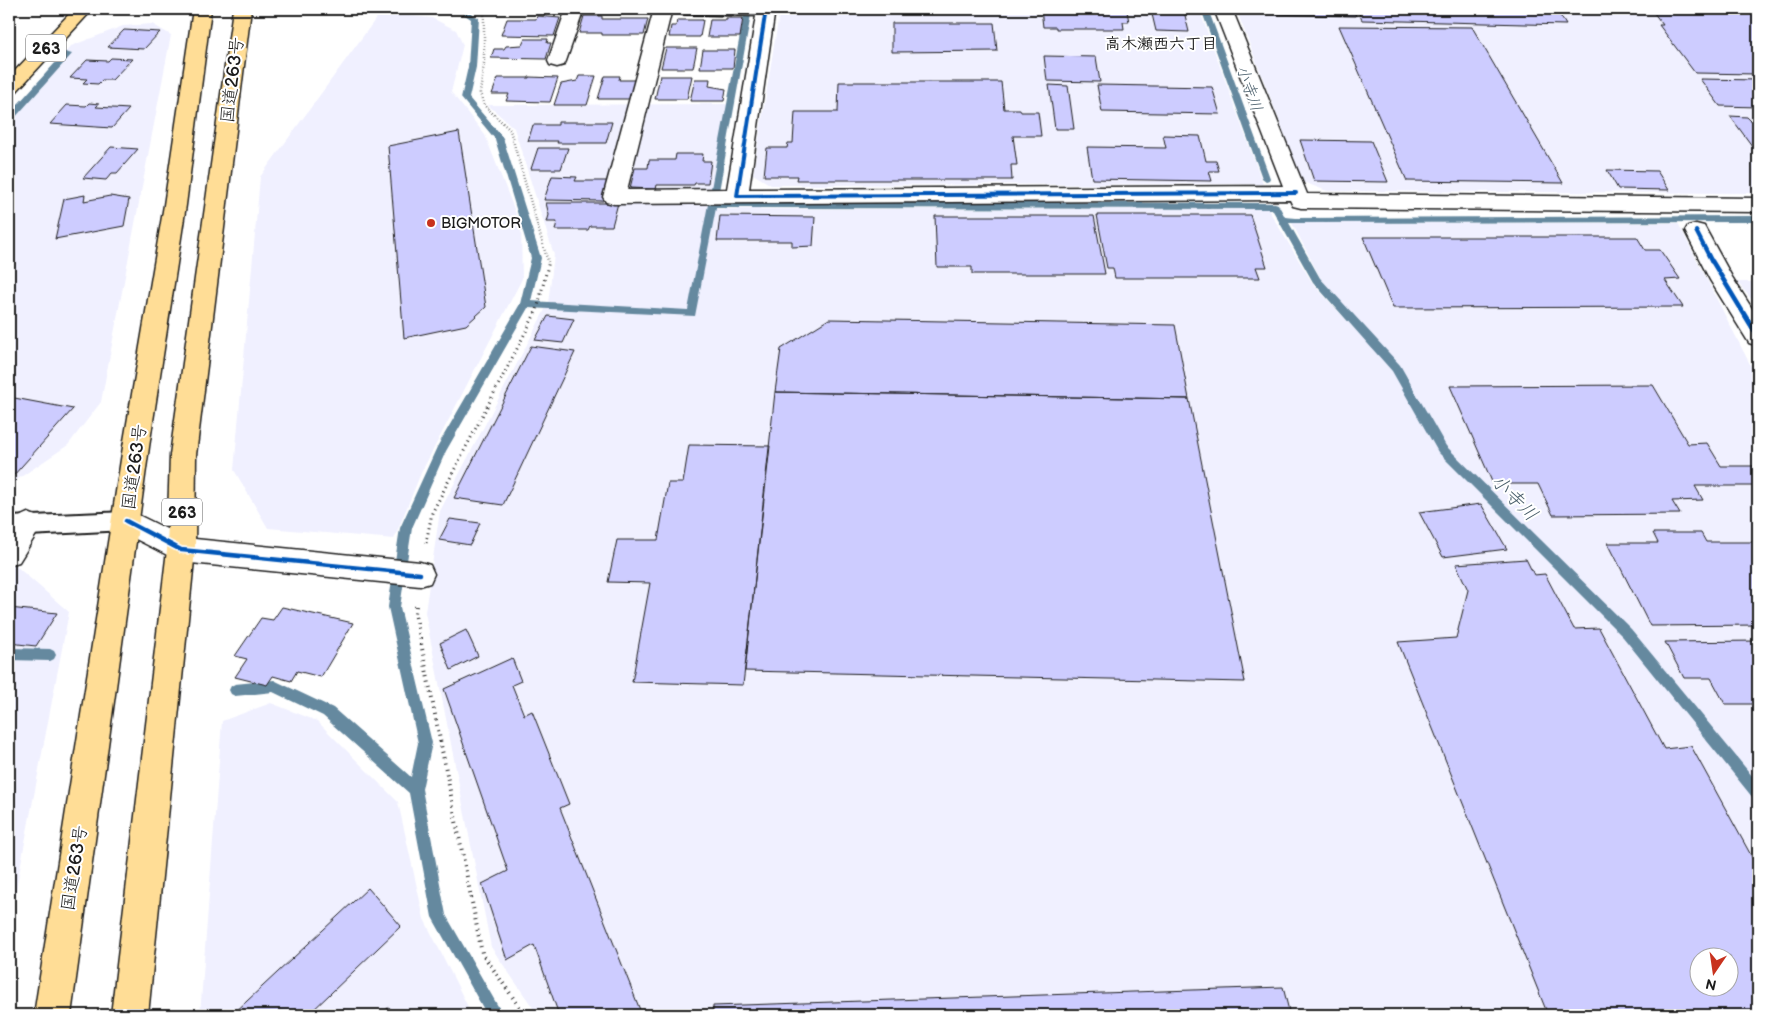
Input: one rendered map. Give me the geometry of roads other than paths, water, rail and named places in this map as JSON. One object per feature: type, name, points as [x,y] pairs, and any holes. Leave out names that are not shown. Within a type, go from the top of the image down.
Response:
[{"type":"highway","name":"263","points":[[9,88],[84,9]]},
{"type":"highway","name":"国道263号","points":[[52,1015],[137,438],[175,205],[202,9]]},
{"type":"highway","name":"国道263号","points":[[129,1015],[180,550],[184,455],[242,9]]},
{"type":"street","points":[[557,61],[576,9]]},
{"type":"street","points":[[664,9],[614,197],[1296,193]]},
{"type":"street","points":[[686,9],[757,10],[722,196]]},
{"type":"street","points":[[1223,9],[1296,193],[1301,201],[1758,205]]},
{"type":"street","points":[[1696,231],[1722,280],[1758,337]]},
{"type":"street","points":[[126,522],[180,550],[420,574]]},
{"type":"street","points":[[9,553],[18,526]]},
{"type":"lane","points":[[18,526],[126,522]]},
{"type":"waterway","points":[[400,9],[464,11],[475,18],[472,67],[465,98],[499,138],[536,258],[525,304]]},
{"type":"waterway","points":[[712,205],[748,9]]},
{"type":"waterway","name":"小寺川","points":[[1204,9],[1266,178]]},
{"type":"waterway","points":[[9,119],[68,54]]},
{"type":"waterway","points":[[525,304],[692,314],[712,205]]},
{"type":"waterway","points":[[712,205],[1275,206],[1282,219]]},
{"type":"waterway","points":[[1282,219],[1296,221],[1758,219]]},
{"type":"waterway","name":"小寺川","points":[[1282,219],[1316,280],[1396,368],[1442,449],[1627,633],[1758,793]]},
{"type":"waterway","points":[[415,789],[425,743],[394,607],[406,528],[441,450],[525,304]]},
{"type":"waterway","points":[[9,654],[50,655]]},
{"type":"waterway","points":[[235,690],[274,686],[328,712],[415,789]]},
{"type":"waterway","points":[[415,789],[439,917],[495,1015]]},
{"type":"place","name":"BIGMOTOR","points":[[431,223]]},
{"type":"district","name":"高木瀬西六丁目","points":[[1161,43]]}]
